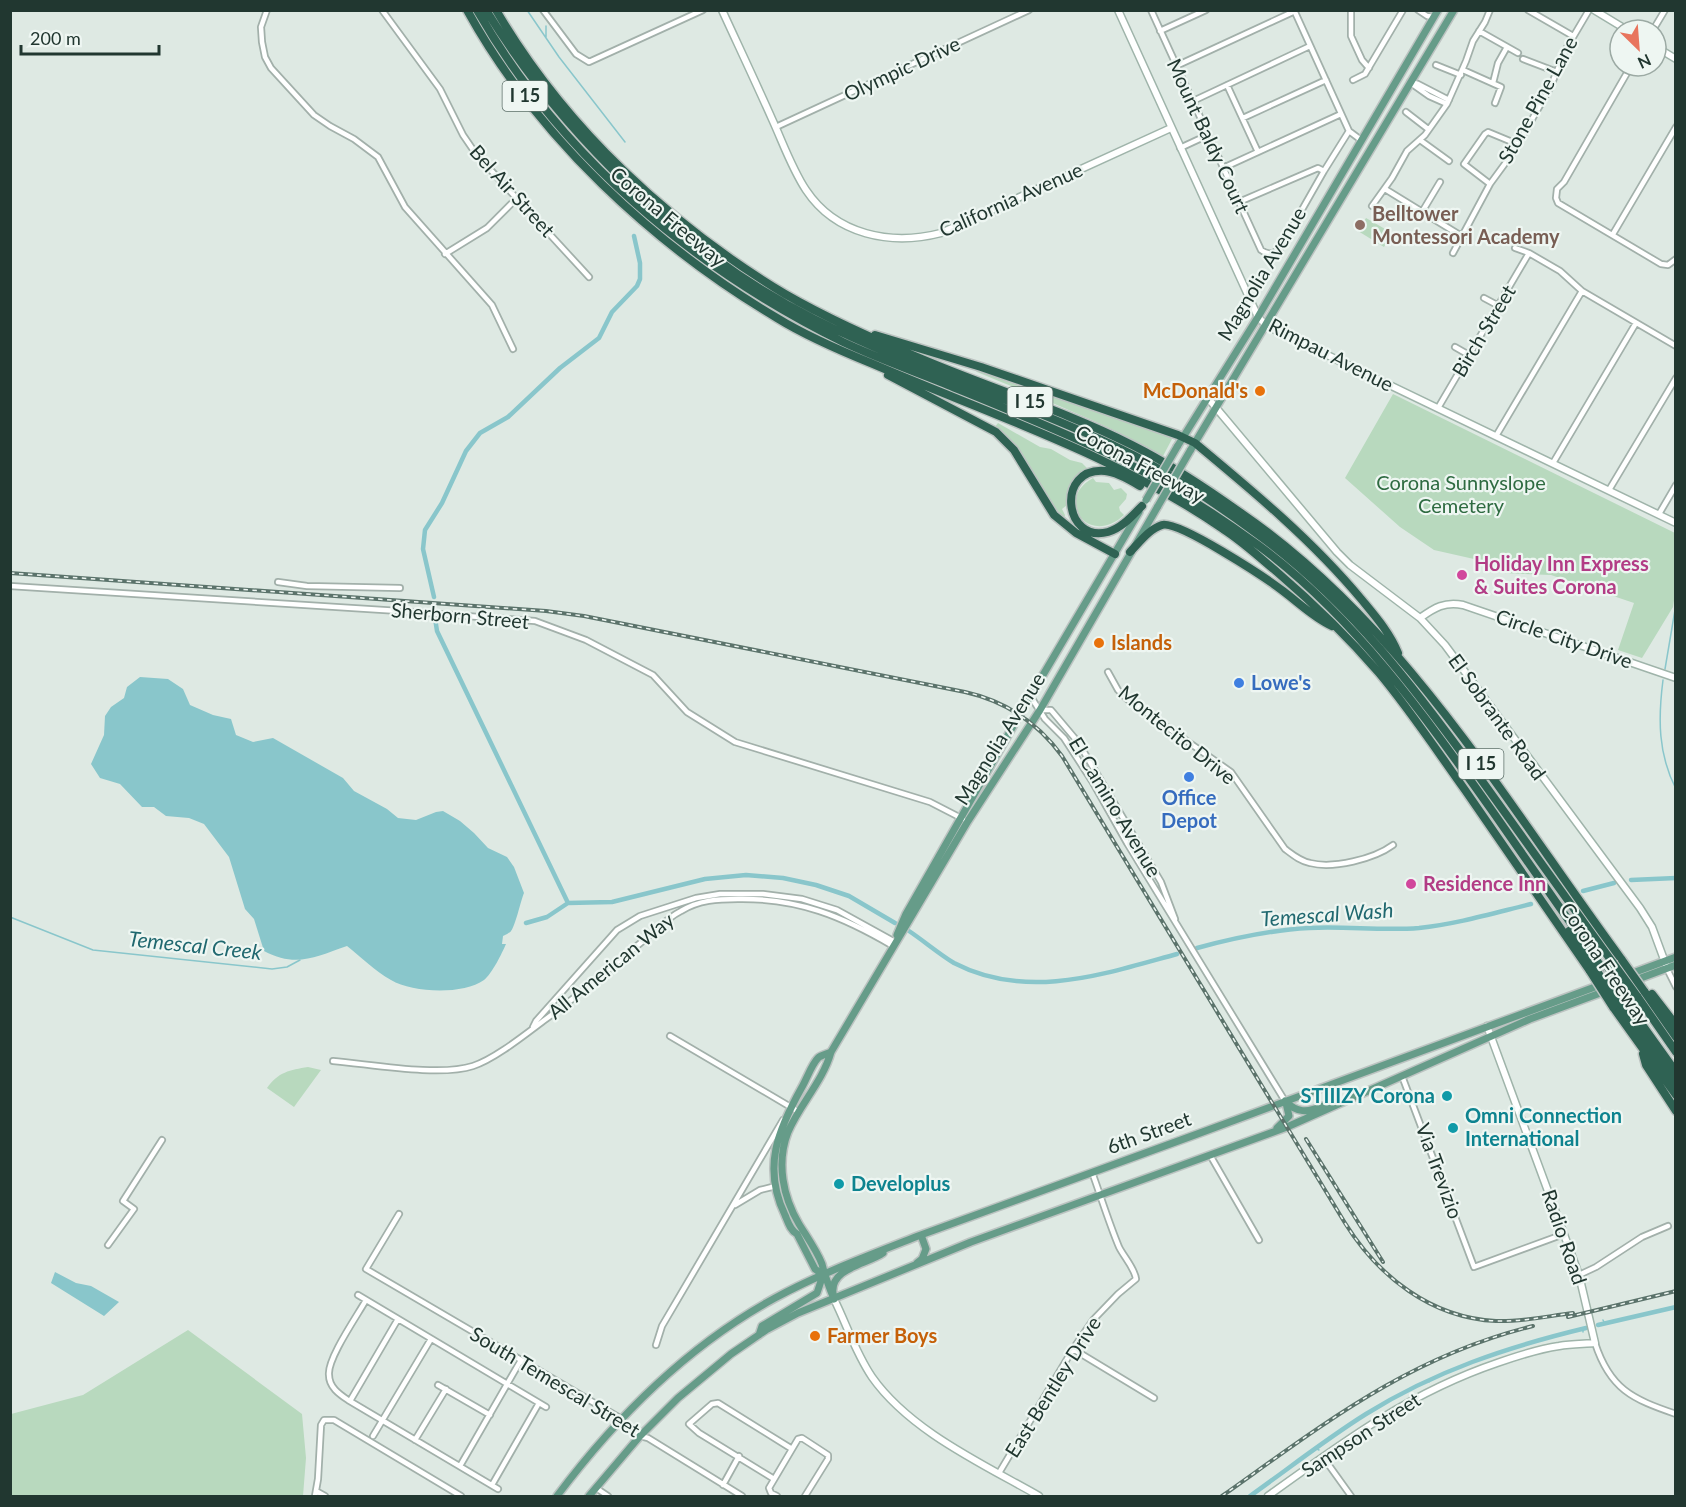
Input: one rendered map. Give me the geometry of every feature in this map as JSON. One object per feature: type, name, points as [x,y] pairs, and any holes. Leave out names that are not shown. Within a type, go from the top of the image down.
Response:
[{"type":"highway","name":"Corona Freeway","points":[[467,10],[497,58],[541,117],[592,175],[669,245],[700,269],[781,321],[870,363],[1060,440],[1111,464],[1226,530],[1256,554],[1339,630],[1380,674],[1547,884],[1605,966],[1631,998],[1676,1037]]},
{"type":"highway","points":[[477,10],[502,51],[535,97],[582,152]]},
{"type":"highway","points":[[486,10],[528,72],[566,121],[649,203],[723,263],[772,296],[811,318],[917,366],[1095,437],[1149,464],[1259,535],[1326,592],[1385,655],[1422,707],[1423,720],[1547,884]]},
{"type":"highway","name":"Corona Freeway","points":[[496,10],[537,71],[582,128],[634,181],[687,225],[745,268],[789,296],[857,330],[927,362],[1066,416],[1132,445],[1191,478],[1245,515],[1299,558],[1350,604],[1400,660],[1471,749],[1547,884],[1605,966],[1631,973],[1642,980],[1631,998],[1642,1048],[1676,1095]]},
{"type":"highway","points":[[541,117],[582,152],[649,217],[696,255],[777,307],[877,357],[1111,454],[1191,500],[1260,546],[1354,632],[1422,707],[1432,711],[1567,913],[1605,966],[1676,1052]]},
{"type":"highway","points":[[687,225],[723,263]]},
{"type":"highway","points":[[857,330],[892,338],[981,367],[1183,437],[1192,447],[1292,526],[1334,569],[1392,638],[1400,660]]},
{"type":"highway","points":[[870,363],[897,381],[996,432],[1014,450],[1054,515],[1076,532],[1115,554]]},
{"type":"highway","points":[[1144,503],[1120,527],[1107,532],[1094,532],[1081,526],[1073,515],[1070,505],[1071,494],[1076,483],[1084,477],[1105,471],[1122,476],[1189,508]]},
{"type":"highway","points":[[1130,552],[1149,532],[1162,525],[1173,525],[1255,573],[1321,621],[1339,630]]},
{"type":"highway","points":[[1631,998],[1676,1025]]},
{"type":"highway","points":[[1631,998],[1676,1064]]},
{"type":"highway","points":[[1631,998],[1676,1072]]},
{"type":"highway","points":[[1631,998],[1676,1083]]},
{"type":"highway","points":[[1642,1048],[1646,1065],[1676,1111]]},
{"type":"main road","name":"California Avenue","points":[[722,10],[802,184],[831,217],[854,230],[877,237],[922,238],[941,233],[1171,128]]},
{"type":"main road","name":"Rimpau Avenue","points":[[1118,10],[1258,317],[1267,326],[1676,523]]},
{"type":"main road","name":"Magnolia Avenue","points":[[964,820],[1040,710],[1192,447],[1267,326],[1316,239],[1454,10]]},
{"type":"main road","points":[[1594,10],[1608,18]]},
{"type":"main road","points":[[1436,14],[1446,24]]},
{"type":"main road","name":"Magnolia Avenue","points":[[834,1299],[823,1275],[822,1264],[785,1194],[783,1155],[787,1134],[1031,697],[1177,447],[1258,317],[1436,14]]},
{"type":"main road","points":[[1399,75],[1410,82]]},
{"type":"main road","points":[[1305,234],[1316,239]]},
{"type":"main road","name":"El Sobrante Road","points":[[1207,397],[1217,406],[1337,552],[1350,565],[1420,618],[1445,645],[1641,908],[1652,927],[1667,969]]},
{"type":"main road","points":[[1115,554],[1130,552]]},
{"type":"main road","name":"Circle City Drive","points":[[1420,618],[1434,608],[1456,603],[1676,678]]},
{"type":"main road","name":"6th Street","points":[[823,1275],[921,1235],[1676,957]]},
{"type":"main road","points":[[589,1497],[640,1436],[678,1398],[731,1354],[798,1313],[971,1242],[1263,1135],[1530,1019],[1676,965]]},
{"type":"main road","name":"Radio Road","points":[[1487,1026],[1579,1275],[1595,1343]]},
{"type":"main road","name":"Magnolia Avenue","points":[[823,1275],[815,1269],[797,1234],[793,1232],[777,1196],[774,1154],[780,1130],[790,1107],[819,1058],[831,1052]]},
{"type":"main road","points":[[1285,1101],[1292,1108],[1306,1112],[1340,1099],[1359,1095]]},
{"type":"main road","points":[[1263,1135],[1278,1128],[1289,1116],[1285,1101]]},
{"type":"main road","points":[[559,1495],[620,1418],[657,1382],[687,1356],[732,1324],[806,1279],[811,1273],[809,1265],[793,1232]]},
{"type":"main road","points":[[912,1267],[922,1259],[926,1249],[921,1235]]},
{"type":"main road","points":[[893,1246],[877,1257],[847,1270],[837,1277],[832,1287],[834,1299],[863,1362],[887,1395],[917,1423],[1039,1497]]},
{"type":"main road","points":[[778,1296],[823,1275]]},
{"type":"main road","points":[[759,1335],[762,1326],[817,1293],[823,1275]]},
{"type":"main road","name":"Sampson Street","points":[[1268,1497],[1377,1419],[1457,1378],[1518,1356],[1557,1346],[1595,1343]]},
{"type":"street","points":[[267,10],[261,27],[262,42],[265,57],[272,69],[314,115],[354,139],[378,157],[405,207],[492,305],[513,349]]},
{"type":"street","name":"Bel Air Street","points":[[382,10],[440,90],[468,144],[589,277]]},
{"type":"street","points":[[543,10],[576,54],[589,62],[703,10]]},
{"type":"street","name":"Olympic Drive","points":[[776,127],[1029,10]]},
{"type":"street","name":"Mount Baldy Court","points":[[1151,10],[1261,250],[1271,254],[1279,250],[1324,171]]},
{"type":"street","points":[[1160,31],[1206,10]]},
{"type":"street","points":[[1351,10],[1351,36],[1362,60],[1369,68]]},
{"type":"street","points":[[1353,80],[1365,74],[1403,10]]},
{"type":"street","points":[[1418,10],[1427,16],[1436,14]]},
{"type":"street","points":[[1428,10],[1436,14]]},
{"type":"street","points":[[1372,206],[1385,189],[1407,151],[1420,140],[1448,102],[1462,73],[1473,41],[1490,10]]},
{"type":"street","points":[[1528,10],[1573,36]]},
{"type":"street","name":"Stone Pine Lane","points":[[1453,253],[1490,184],[1550,88],[1573,36],[1589,10]]},
{"type":"street","points":[[1176,66],[1295,11],[1349,131],[1361,140]]},
{"type":"street","points":[[1479,31],[1518,53]]},
{"type":"street","points":[[1193,101],[1310,46]]},
{"type":"street","points":[[1493,83],[1498,63],[1507,47]]},
{"type":"street","points":[[1523,59],[1557,72]]},
{"type":"street","points":[[1436,65],[1502,87],[1495,103]]},
{"type":"street","points":[[1624,78],[1564,182],[1557,189],[1556,198],[1558,202],[1661,264],[1668,265],[1676,259]]},
{"type":"street","points":[[1243,118],[1326,80]]},
{"type":"street","points":[[1410,82],[1429,96],[1448,102]]},
{"type":"street","points":[[1227,85],[1258,152]]},
{"type":"street","points":[[1406,112],[1428,129]]},
{"type":"street","points":[[1223,168],[1341,114]]},
{"type":"street","points":[[1613,234],[1676,127]]},
{"type":"street","points":[[1239,202],[1318,168],[1324,171],[1349,131]]},
{"type":"street","points":[[1490,184],[1464,164],[1488,132],[1517,144]]},
{"type":"street","points":[[1180,148],[1208,135]]},
{"type":"street","points":[[1420,140],[1449,161]]},
{"type":"street","points":[[1422,212],[1440,182]]},
{"type":"street","points":[[1385,189],[1462,237]]},
{"type":"street","points":[[445,254],[488,228],[516,199]]},
{"type":"street","points":[[1515,248],[1529,253],[1560,271],[1582,291],[1676,346]]},
{"type":"street","name":"Birch Street","points":[[1438,408],[1529,253]]},
{"type":"street","points":[[1496,436],[1582,291]]},
{"type":"street","points":[[1484,298],[1498,306]]},
{"type":"street","points":[[1553,463],[1636,323]]},
{"type":"street","points":[[1455,347],[1469,355]]},
{"type":"street","points":[[1610,490],[1676,378]]},
{"type":"street","points":[[1659,514],[1676,485]]},
{"type":"street","points":[[278,582],[307,586],[400,588]]},
{"type":"street","name":"Sherborn Street","points":[[10,586],[535,621],[586,640],[653,675],[687,712],[735,742],[930,802],[964,820]]},
{"type":"street","name":"Montecito Drive","points":[[1108,672],[1118,690],[1127,699],[1231,772],[1285,849],[1295,857],[1317,864],[1342,862],[1370,858],[1393,845]]},
{"type":"street","name":"El Camino Avenue","points":[[1031,697],[1045,719],[1074,752],[1175,919],[1197,960],[1285,1101]]},
{"type":"street","name":"El Camino Avenue","points":[[1040,710],[1051,710],[1078,742],[1158,876],[1175,919]]},
{"type":"street","name":"All American Way","points":[[531,1030],[536,1021],[617,930],[640,916],[682,903],[720,894],[763,894],[802,899],[837,910],[896,940]]},
{"type":"street","name":"All American Way","points":[[333,1061],[424,1070],[457,1070],[475,1065],[561,1009],[678,912],[704,902],[742,899],[793,903],[896,940]]},
{"type":"street","name":"El Sobrante Road","points":[[1667,969],[1676,987]]},
{"type":"street","points":[[670,1036],[799,1112]]},
{"type":"street","name":"Via Trevizio","points":[[1402,1076],[1474,1267],[1564,1234]]},
{"type":"street","points":[[656,1345],[662,1326],[790,1107]]},
{"type":"street","points":[[108,1245],[134,1209],[123,1201],[162,1140]]},
{"type":"street","points":[[1210,1155],[1259,1240]]},
{"type":"street","points":[[1092,1172],[1100,1195]]},
{"type":"street","points":[[733,1207],[752,1194],[784,1185]]},
{"type":"street","name":"East Bentley Drive","points":[[999,1473],[1073,1349],[1103,1308],[1136,1280],[1136,1274],[1119,1246],[1100,1195]]},
{"type":"street","name":"South Temescal Street","points":[[399,1214],[366,1269],[620,1418],[640,1436],[648,1438],[742,1497]]},
{"type":"street","points":[[1579,1275],[1596,1267],[1642,1237],[1668,1226]]},
{"type":"street","points":[[358,1295],[546,1407]]},
{"type":"street","points":[[366,1300],[329,1364],[328,1377],[332,1386],[350,1401],[498,1489]]},
{"type":"street","points":[[350,1401],[399,1319]]},
{"type":"street","points":[[373,1436],[431,1339]]},
{"type":"street","name":"Radio Road","points":[[1595,1343],[1601,1361],[1612,1379],[1623,1390],[1636,1399],[1676,1414]]},
{"type":"street","points":[[1073,1349],[1154,1398]]},
{"type":"street","points":[[460,1466],[521,1360]]},
{"type":"street","points":[[438,1385],[490,1415]]},
{"type":"street","points":[[415,1440],[446,1389]]},
{"type":"street","points":[[492,1485],[539,1403]]},
{"type":"street","points":[[774,1479],[699,1433],[689,1424],[712,1404],[718,1403],[792,1449]]},
{"type":"street","points":[[325,1497],[316,1494],[321,1425],[324,1420],[334,1420],[461,1497]]},
{"type":"street","points":[[777,1497],[769,1488],[798,1439],[802,1438],[828,1455],[828,1460],[805,1497]]},
{"type":"street","points":[[723,1485],[739,1456]]},
{"type":"street","points":[[1323,1457],[1351,1497]]},
{"type":"street","points":[[596,1488],[608,1497]]},
{"type":"green space","points":[[1366,218],[1392,233],[1384,247],[1358,231]]},
{"type":"green space","points":[[979,370],[1170,436],[1172,439],[1163,456],[1095,421],[976,371]]},
{"type":"green space","name":"Corona Sunnyslope Cemetery","points":[[1393,394],[1675,533],[1676,588],[1673,607],[1642,658],[1618,650],[1634,603],[1551,575],[1503,573],[1505,566],[1434,550],[1400,527],[1345,478]]},
{"type":"green space","points":[[998,423],[1040,447],[1051,449],[1070,460],[1082,463],[1089,470],[1068,492],[1067,505],[1062,509],[1064,519],[994,428]]},
{"type":"green space","points":[[1093,478],[1096,482],[1109,483],[1114,490],[1121,488],[1127,494],[1119,507],[1124,515],[1111,524],[1099,526],[1088,524],[1080,517],[1076,508],[1076,498],[1081,487]]},
{"type":"green space","points":[[308,1067],[321,1070],[294,1107],[267,1088],[276,1078],[285,1073]]},
{"type":"green space","points":[[188,1330],[302,1414],[306,1458],[303,1496],[11,1496],[11,1414],[83,1395]]},
{"type":"water","points":[[140,677],[168,679],[183,689],[190,705],[213,715],[231,719],[236,735],[253,742],[273,738],[343,778],[354,791],[387,809],[398,818],[416,820],[443,811],[460,821],[488,848],[507,857],[514,867],[524,893],[513,929],[503,936],[502,944],[506,944],[487,977],[475,985],[464,988],[425,990],[391,980],[347,946],[315,957],[296,960],[275,956],[264,951],[254,919],[245,909],[229,857],[204,824],[189,818],[166,816],[154,807],[142,807],[120,784],[100,778],[91,764],[104,735],[105,716],[111,707],[124,698],[127,687]]},
{"type":"water","points":[[55,1272],[76,1283],[91,1286],[119,1302],[104,1316],[51,1283]]},
{"type":"waterway","points":[[527,10],[559,57],[625,142]]},
{"type":"waterway","points":[[546,26],[546,37]]},
{"type":"waterway","points":[[434,597],[423,549],[425,530],[442,503],[466,451],[480,433],[508,417],[560,368],[599,338],[612,312],[637,286],[640,279],[640,263],[634,236]]},
{"type":"waterway","points":[[1665,669],[1676,604]]},
{"type":"waterway","points":[[435,618],[437,631],[568,903]]},
{"type":"waterway","points":[[1663,680],[1660,709],[1661,736],[1666,763],[1676,789]]},
{"type":"waterway","name":"Temescal Wash","points":[[526,923],[547,917],[568,903],[612,902],[705,879],[746,875],[783,878],[816,885],[849,896],[895,923]]},
{"type":"waterway","name":"Temescal Wash","points":[[1631,880],[1676,878]]},
{"type":"waterway","name":"Temescal Wash","points":[[1583,891],[1614,883]]},
{"type":"waterway","name":"Temescal Wash","points":[[1197,948],[1253,935],[1295,929],[1419,928],[1475,918],[1531,904]]},
{"type":"waterway","name":"Temescal Creek","points":[[10,917],[93,950],[272,969],[287,967],[300,960]]},
{"type":"waterway","name":"Temescal Wash","points":[[909,931],[954,963],[982,974],[1009,980],[1037,982],[1094,976],[1177,954]]},
{"type":"waterway","points":[[1598,1325],[1676,1307]]},
{"type":"waterway","points":[[1250,1496],[1366,1414],[1418,1385],[1500,1352],[1586,1328]]},
{"type":"railway","points":[[10,573],[546,611],[584,616],[965,692],[994,701],[1020,715],[1042,733],[1062,756],[1345,1223],[1373,1260],[1390,1277],[1428,1303],[1472,1318],[1515,1321],[1573,1313]]},
{"type":"railway","points":[[1306,1139],[1383,1262]]},
{"type":"railway","points":[[1568,1317],[1676,1291]]},
{"type":"railway","points":[[1222,1496],[1332,1419],[1407,1374],[1488,1339],[1533,1326]]},
{"type":"place","name":"Belltower Montessori Academy","points":[[1360,225]]},
{"type":"place","name":"McDonald's","points":[[1260,391]]},
{"type":"place","name":"Holiday Inn Express & Suites Corona","points":[[1462,575]]},
{"type":"place","name":"Islands","points":[[1099,643]]},
{"type":"place","name":"Lowe's","points":[[1239,683]]},
{"type":"place","name":"Office Depot","points":[[1189,777]]},
{"type":"place","name":"Residence Inn","points":[[1411,884]]},
{"type":"place","name":"STIIIZY Corona","points":[[1447,1096]]},
{"type":"place","name":"Omni Connection International","points":[[1453,1128]]},
{"type":"place","name":"Developlus","points":[[839,1184]]},
{"type":"place","name":"Farmer Boys","points":[[815,1336]]}]
